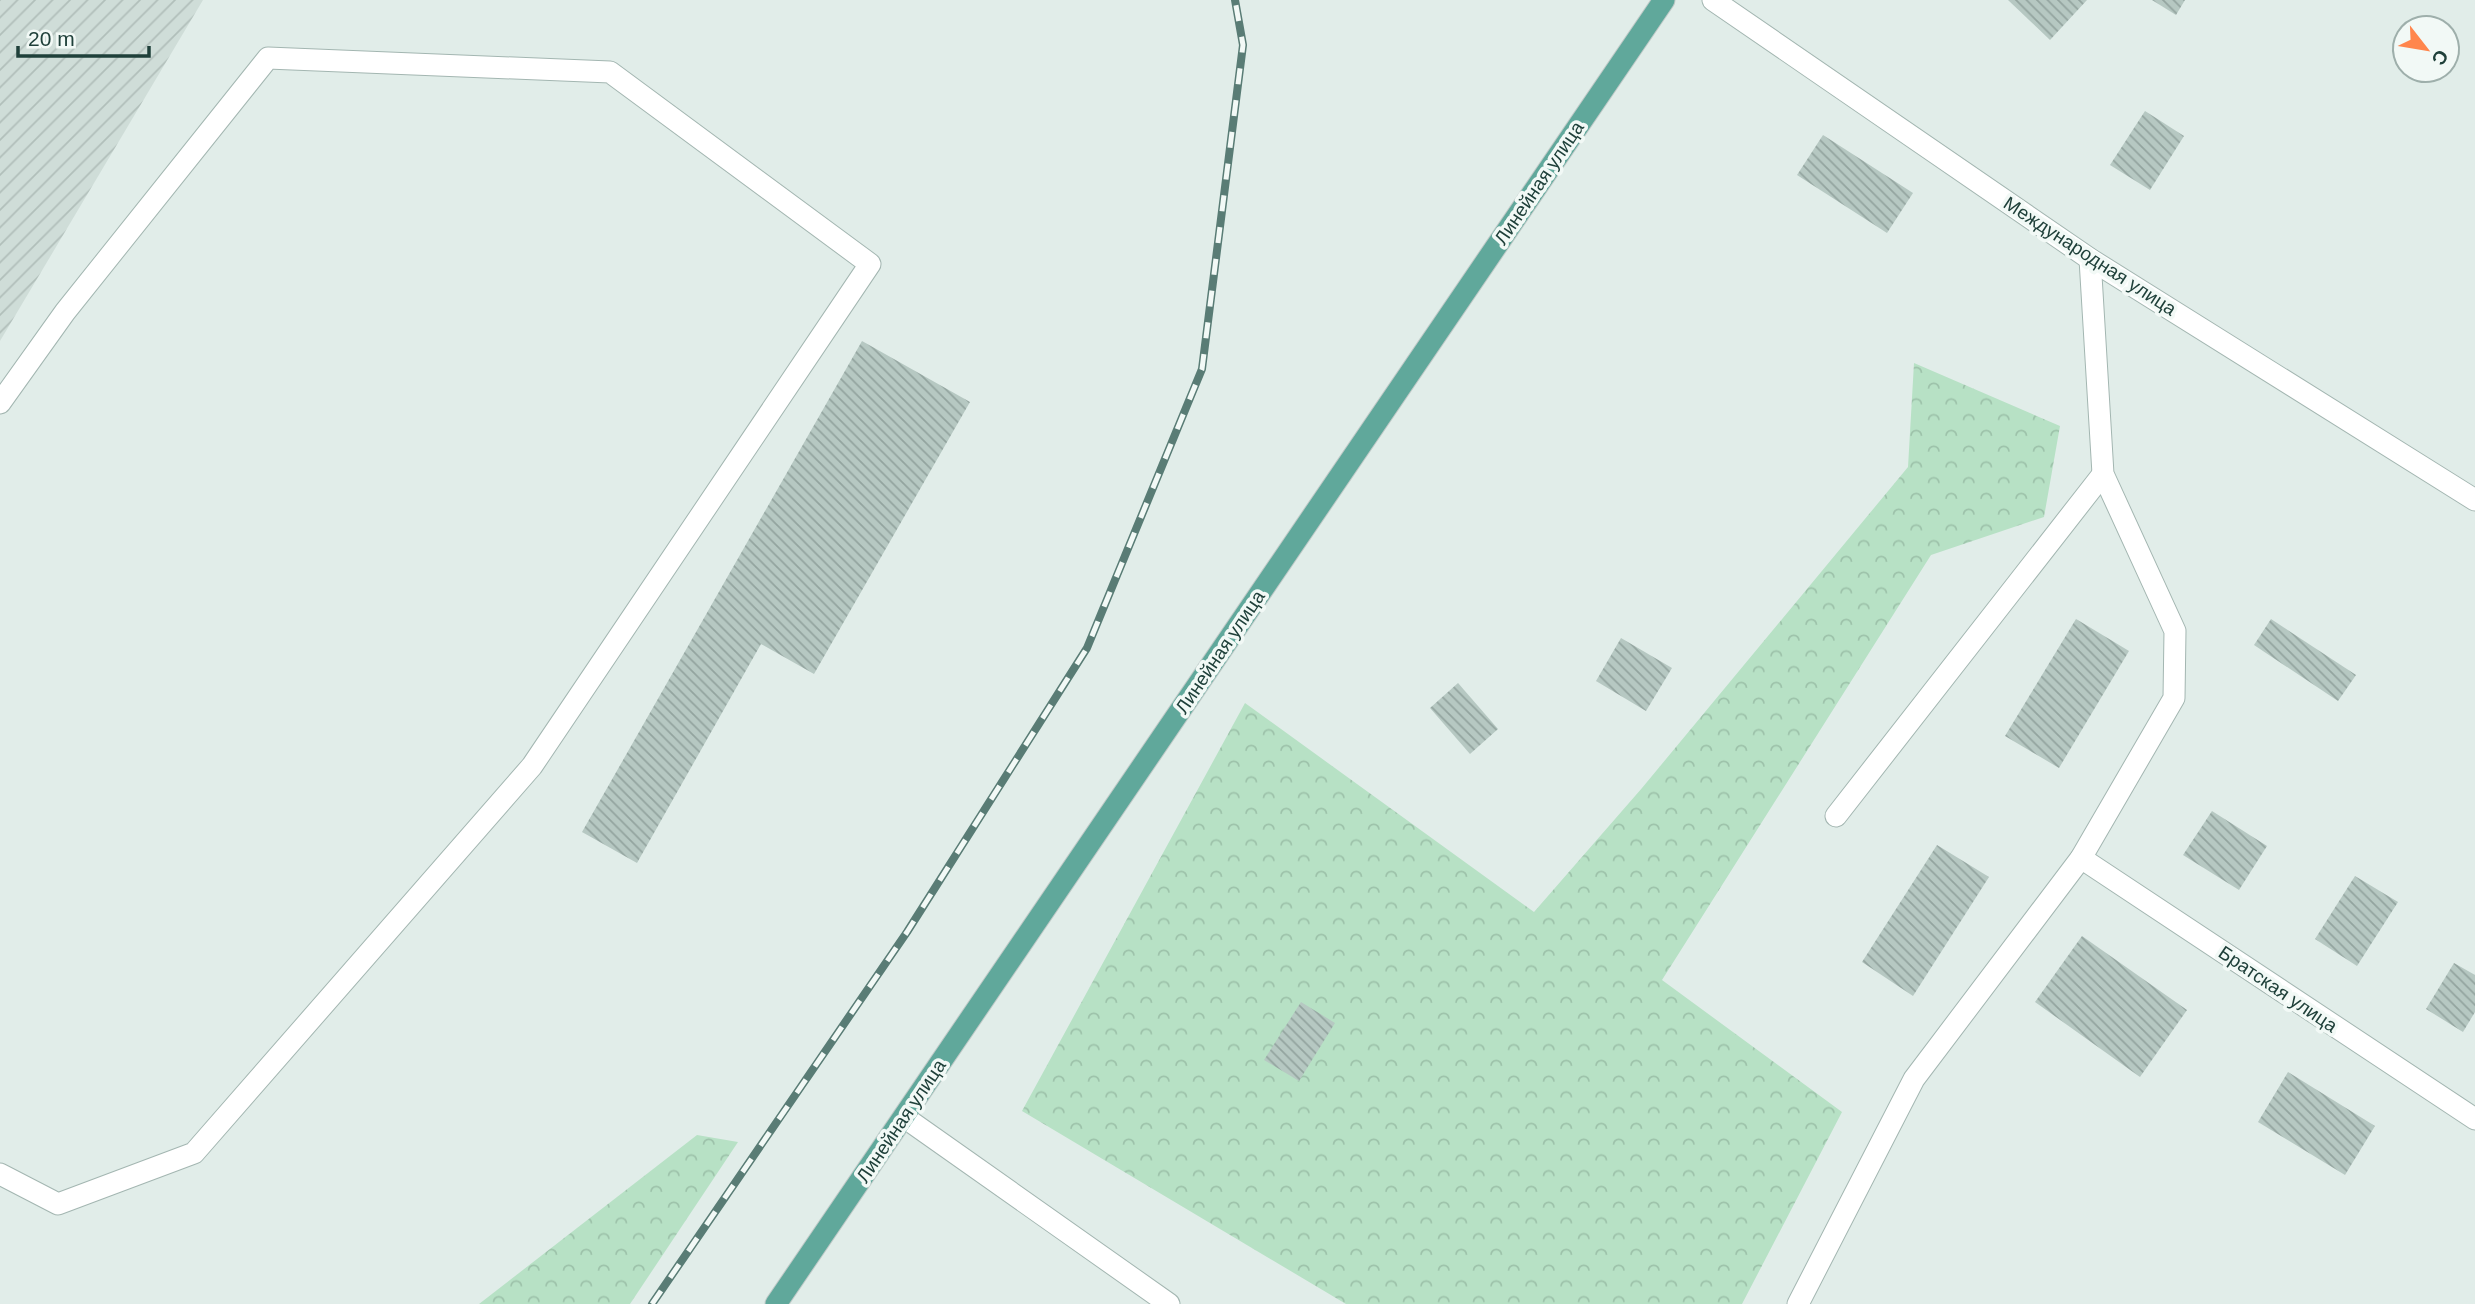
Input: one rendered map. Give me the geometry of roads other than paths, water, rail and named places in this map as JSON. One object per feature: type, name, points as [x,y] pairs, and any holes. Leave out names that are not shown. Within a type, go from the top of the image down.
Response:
[{"type":"main road","name":"Линейная улица","points":[[776,1304],[1664,0]]},
{"type":"street","name":"Международная улица","points":[[1713,0],[2090,259],[2475,500]]},
{"type":"street","points":[[0,402],[65,312],[268,58],[610,72],[870,264],[532,766],[194,1153],[58,1204],[0,1174]]},
{"type":"street","points":[[1797,1304],[1914,1079],[2081,858],[2174,698],[2175,631],[2104,474],[2090,259]]},
{"type":"street","points":[[1836,816],[2104,474]]},
{"type":"street","name":"Братская улица","points":[[2081,858],[2475,1119]]},
{"type":"street","points":[[904,1117],[1169,1304]]},
{"type":"railway","points":[[652,1304],[907,932],[1087,648],[1202,369],[1243,45],[1235,0]]}]
